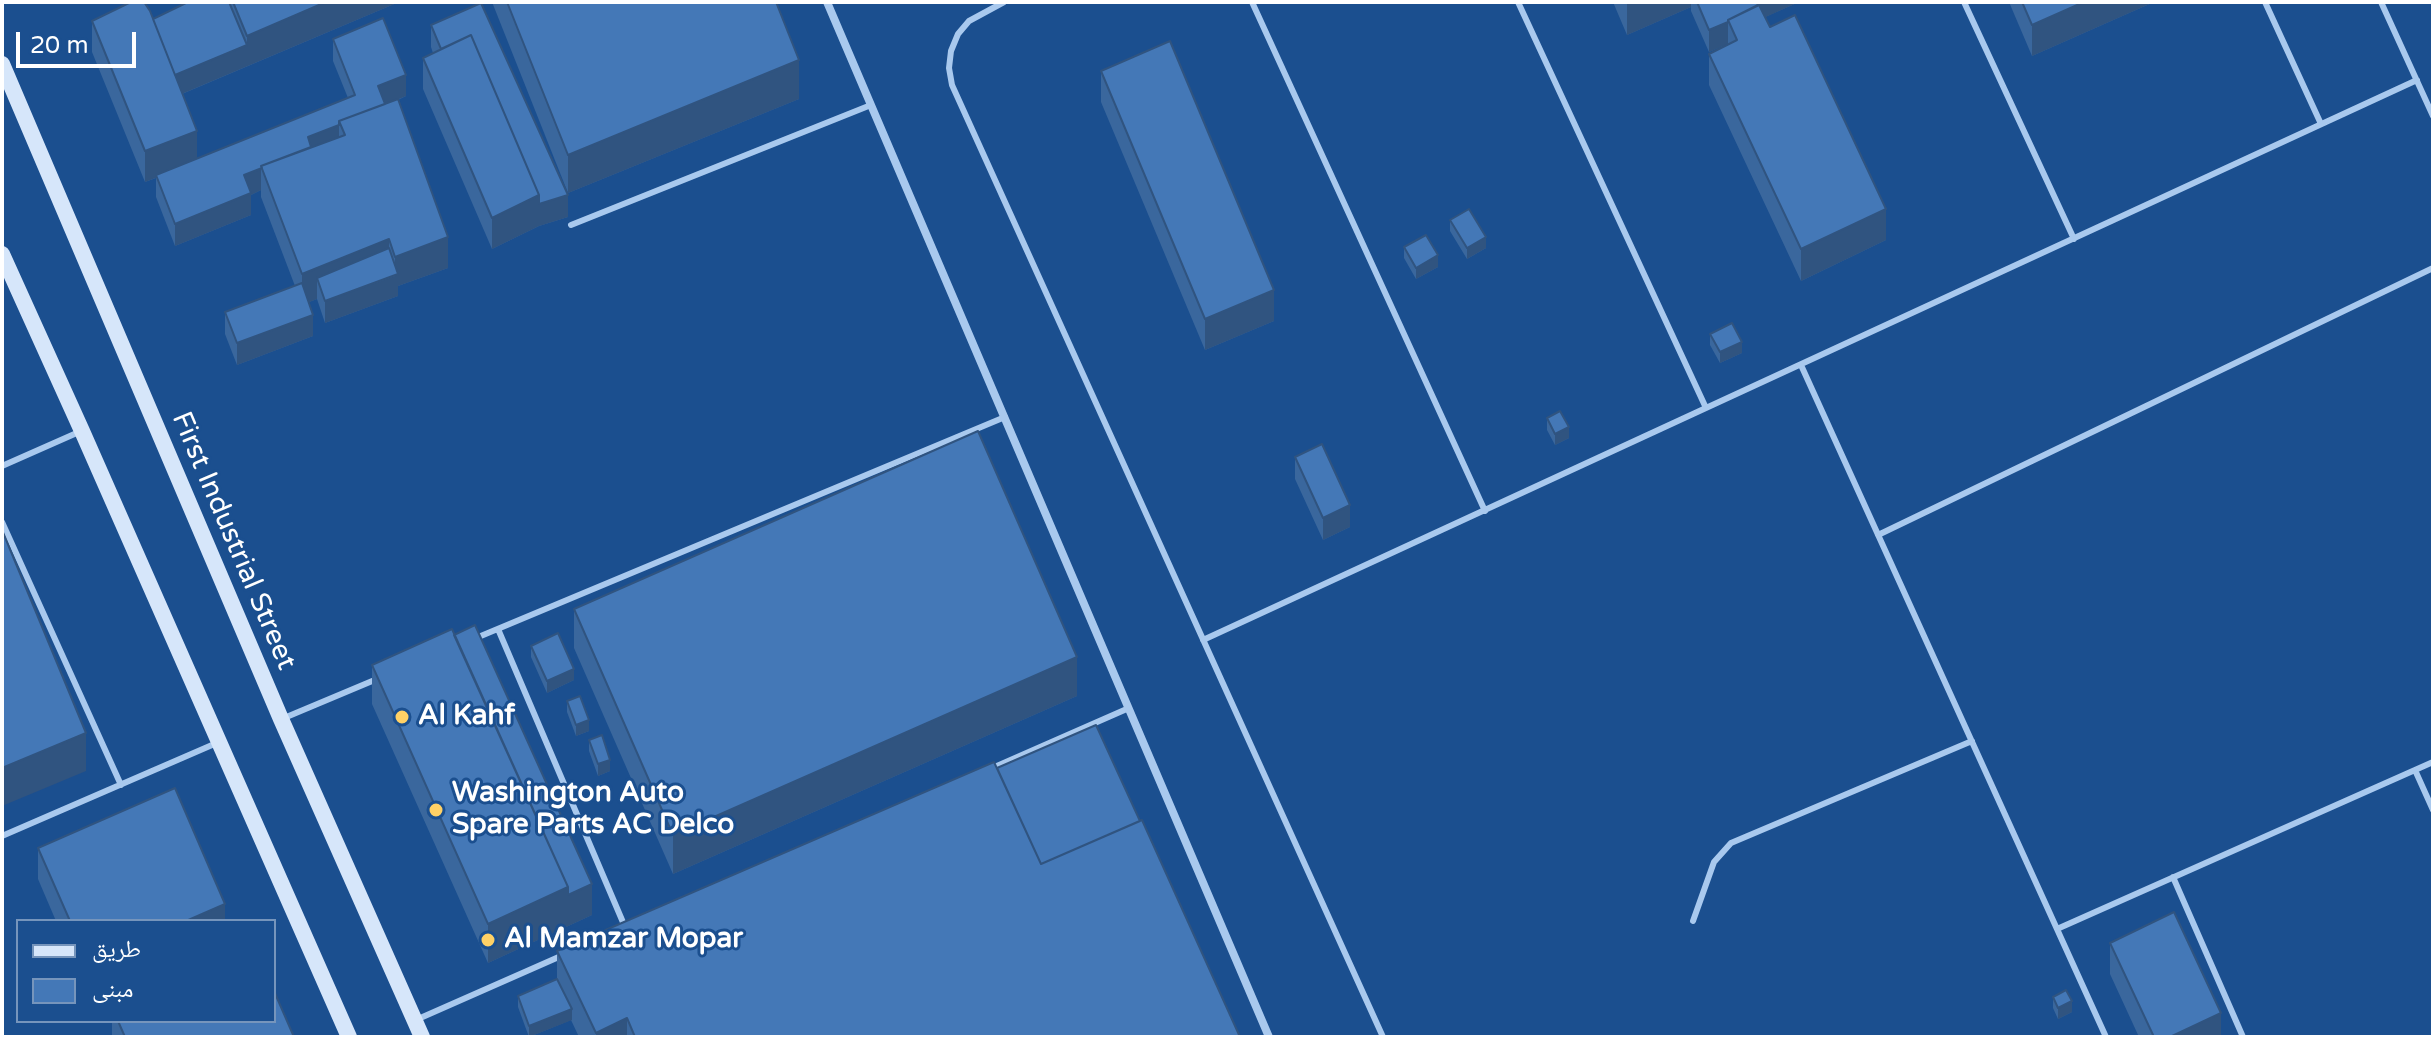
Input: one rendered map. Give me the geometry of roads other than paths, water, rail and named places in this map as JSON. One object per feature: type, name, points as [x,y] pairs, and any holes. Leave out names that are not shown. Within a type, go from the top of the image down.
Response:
[{"type":"main road","name":"First Industrial Street","points":[[2,64],[281,719],[422,1037]]},
{"type":"main road","points":[[2,254],[349,1037]]},
{"type":"street","points":[[827,2],[1269,1037]]},
{"type":"lane","points":[[1004,2],[969,21],[958,34],[950,59],[952,85],[1383,1037]]},
{"type":"lane","points":[[1252,2],[1485,511]]},
{"type":"lane","points":[[1518,2],[1706,408]]},
{"type":"lane","points":[[1964,2],[2074,239]]},
{"type":"lane","points":[[2265,2],[2321,124]]},
{"type":"lane","points":[[2381,2],[2433,116]]},
{"type":"lane","points":[[1203,640],[2417,80]]},
{"type":"lane","points":[[571,225],[871,105]]},
{"type":"lane","points":[[1878,535],[2433,268]]},
{"type":"lane","points":[[1801,365],[2106,1037]]},
{"type":"lane","points":[[469,641],[1005,417]]},
{"type":"lane","points":[[2,466],[82,431]]},
{"type":"lane","points":[[2,522],[121,785]]},
{"type":"lane","points":[[498,629],[625,928]]},
{"type":"lane","points":[[281,719],[382,677]]},
{"type":"lane","points":[[985,771],[1129,708]]},
{"type":"lane","points":[[1693,921],[1714,862],[1731,843],[1972,741]]},
{"type":"lane","points":[[2,836],[219,742]]},
{"type":"lane","points":[[2057,929],[2433,762]]},
{"type":"lane","points":[[2415,770],[2433,810]]},
{"type":"lane","points":[[2173,877],[2243,1037]]},
{"type":"lane","points":[[611,934],[639,922]]},
{"type":"lane","points":[[414,1020],[571,952]]},
{"type":"place","name":"Al Kahf","points":[[402,717]]},
{"type":"place","name":"Washington Auto Spare Parts AC Delco","points":[[436,810]]},
{"type":"place","name":"Al Mamzar Mopar","points":[[488,940]]}]
